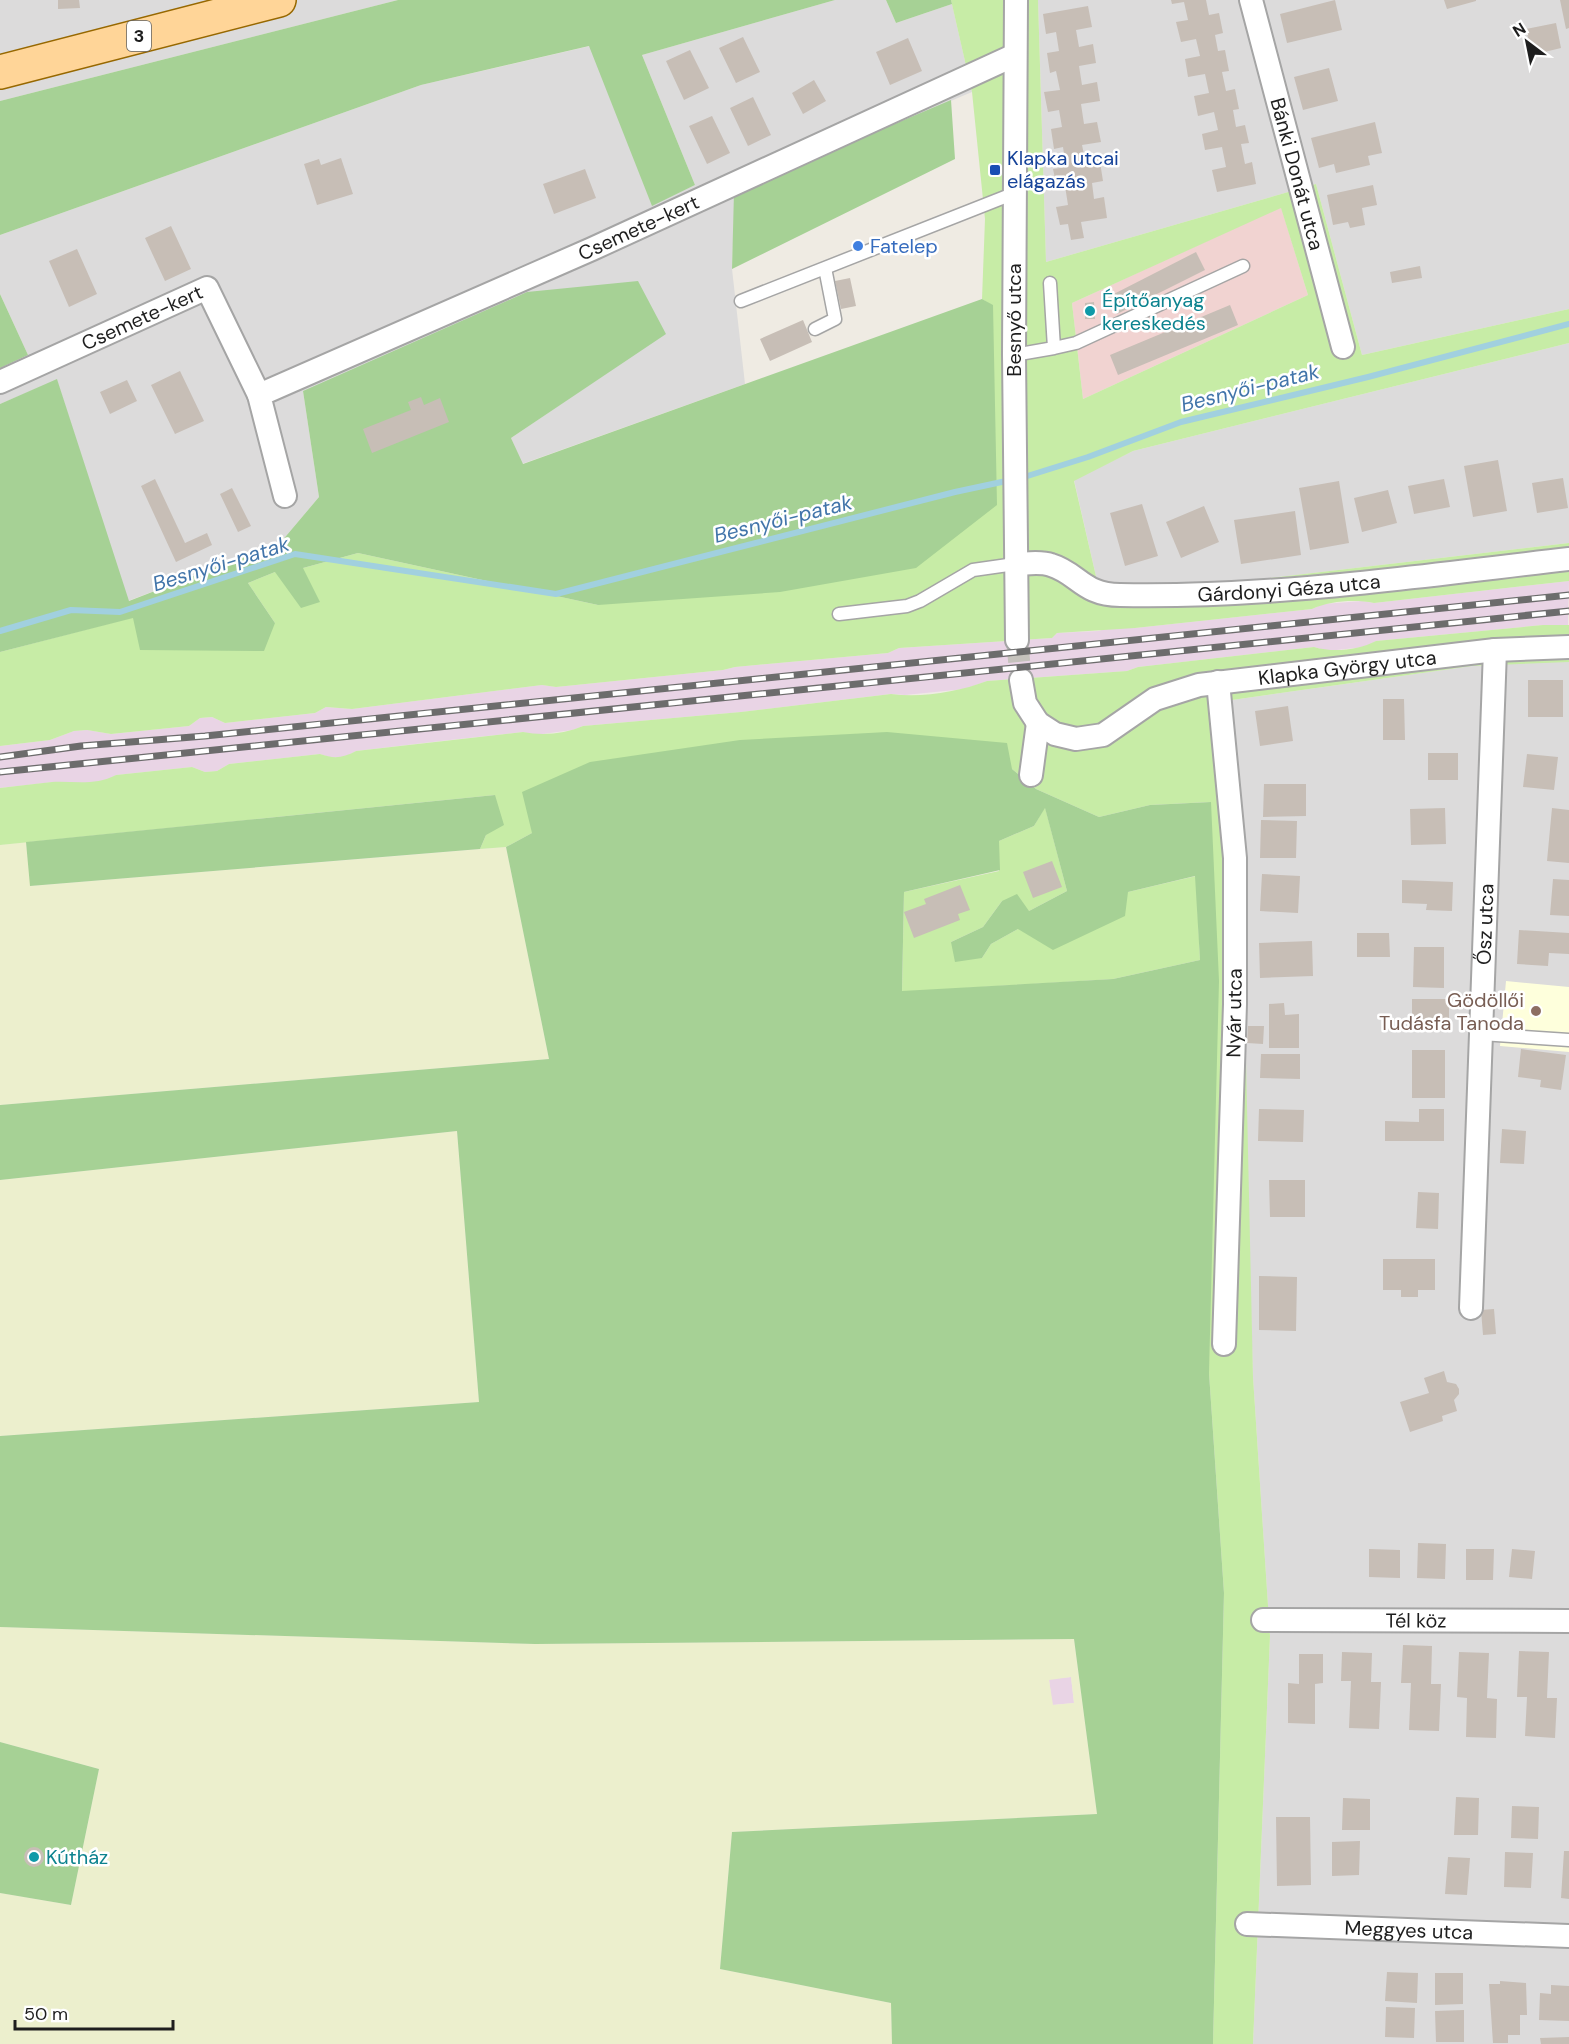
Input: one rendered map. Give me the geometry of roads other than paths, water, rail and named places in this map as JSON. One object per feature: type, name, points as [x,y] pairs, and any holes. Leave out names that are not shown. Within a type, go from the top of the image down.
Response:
[{"type":"main road","name":"3","points":[[0,72],[279,0]]},
{"type":"street","name":"Besnyő utca","points":[[1016,0],[1014,355],[1017,640]]},
{"type":"street","name":"Bánki Donát utca","points":[[1251,0],[1343,347]]},
{"type":"street","name":"Csemete-kert","points":[[259,395],[581,253],[1015,55]]},
{"type":"street","name":"Csemete-kert","points":[[0,382],[207,288],[259,395],[285,496]]},
{"type":"street","name":"Gárdonyi Géza utca","points":[[1015,564],[1049,564],[1085,587],[1100,592],[1146,596],[1199,595],[1338,584],[1569,559]]},
{"type":"street","name":"Klapka György utca","points":[[1038,723],[1061,737],[1086,740],[1103,735],[1155,699],[1178,690],[1218,682],[1495,650],[1569,647]]},
{"type":"street","name":"Ősz utca","points":[[1470,1308],[1495,650]]},
{"type":"street","points":[[1021,680],[1025,703],[1038,723],[1031,775]]},
{"type":"street","name":"Nyár utca","points":[[1218,682],[1234,858],[1234,1004],[1224,1344]]},
{"type":"street","name":"Tél köz","points":[[1263,1620],[1569,1621]]},
{"type":"street","name":"Meggyes utca","points":[[1247,1924],[1569,1936]]},
{"type":"lane","points":[[741,301],[1015,193]]},
{"type":"lane","points":[[1014,355],[1076,343],[1243,266]]},
{"type":"lane","points":[[815,329],[835,319],[825,268]]},
{"type":"lane","points":[[1050,283],[1054,348]]},
{"type":"lane","points":[[839,614],[907,606],[920,602],[973,570],[1015,564]]},
{"type":"lane","points":[[1481,1034],[1569,1040]]},
{"type":"waterway","name":"Besnyői-patak","points":[[1021,478],[1088,457],[1181,422],[1368,377],[1569,324]]},
{"type":"waterway","name":"Besnyői-patak","points":[[0,631],[71,610],[120,612],[295,554],[556,594],[955,492],[1011,480]]},
{"type":"tunnel","points":[[1017,640],[1021,680]]},
{"type":"railway","points":[[0,757],[81,746],[205,736],[1569,595]]},
{"type":"railway","points":[[0,772],[1569,611]]},
{"type":"place","name":"Klapka utcai elágazás","points":[[995,170]]},
{"type":"place","name":"Fatelep","points":[[858,246]]},
{"type":"place","name":"Építőanyag kereskedés","points":[[1090,311]]},
{"type":"place","name":"Gödöllői Tudásfa Tanoda","points":[[1536,1011]]},
{"type":"place","name":"Kútház","points":[[34,1857]]}]
